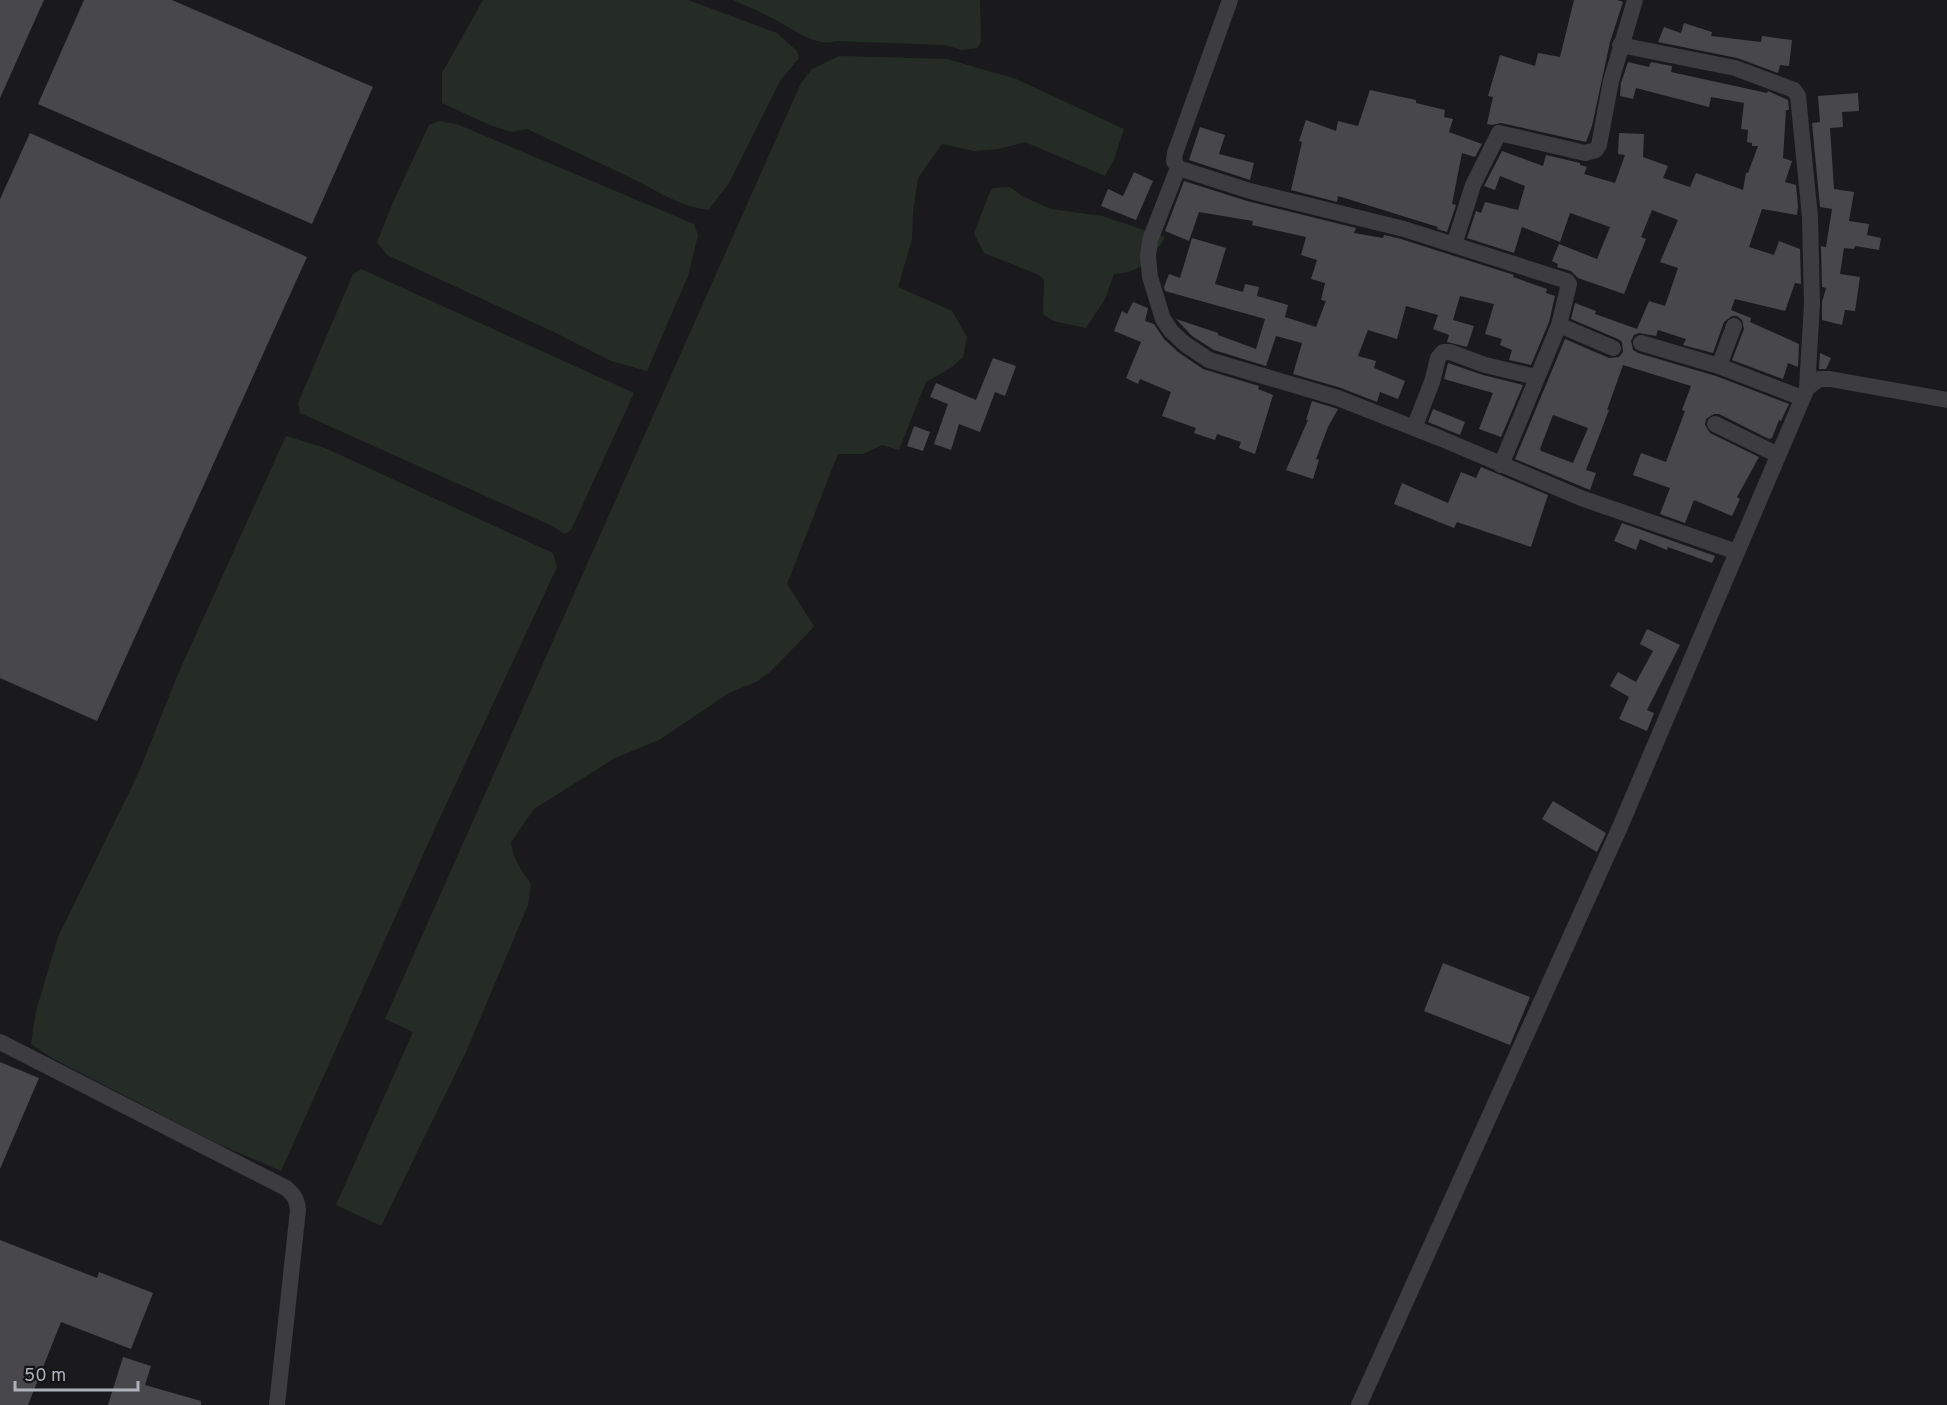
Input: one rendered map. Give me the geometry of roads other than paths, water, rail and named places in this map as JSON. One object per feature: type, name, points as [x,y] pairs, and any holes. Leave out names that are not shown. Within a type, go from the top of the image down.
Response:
[{"type":"street","points":[[1230,0],[1175,153],[1174,161],[1178,168],[1250,191],[1404,229],[1567,281],[1569,284],[1558,325],[1501,465]]},
{"type":"street","points":[[1454,245],[1473,185],[1498,133],[1585,153],[1596,150],[1599,145],[1620,45],[1635,0]]},
{"type":"street","points":[[1359,1405],[1620,827],[1804,393],[1812,304],[1811,239],[1798,96],[1794,90],[1735,68],[1620,45]]},
{"type":"street","points":[[1178,168],[1150,240],[1148,256],[1150,277],[1159,310],[1171,331],[1185,344],[1209,360],[1338,398],[1581,498],[1737,552]]},
{"type":"street","points":[[1558,325],[1613,348]]},
{"type":"street","points":[[1719,366],[1734,326]]},
{"type":"street","points":[[1641,343],[1804,393]]},
{"type":"street","points":[[1414,428],[1432,382],[1438,358],[1443,352],[1450,352],[1485,365],[1536,377]]},
{"type":"street","points":[[1804,393],[1819,380],[1830,379],[1947,400]]},
{"type":"street","points":[[1715,424],[1778,455]]},
{"type":"street","points":[[0,1042],[286,1188],[293,1194],[298,1210],[277,1405]]}]
